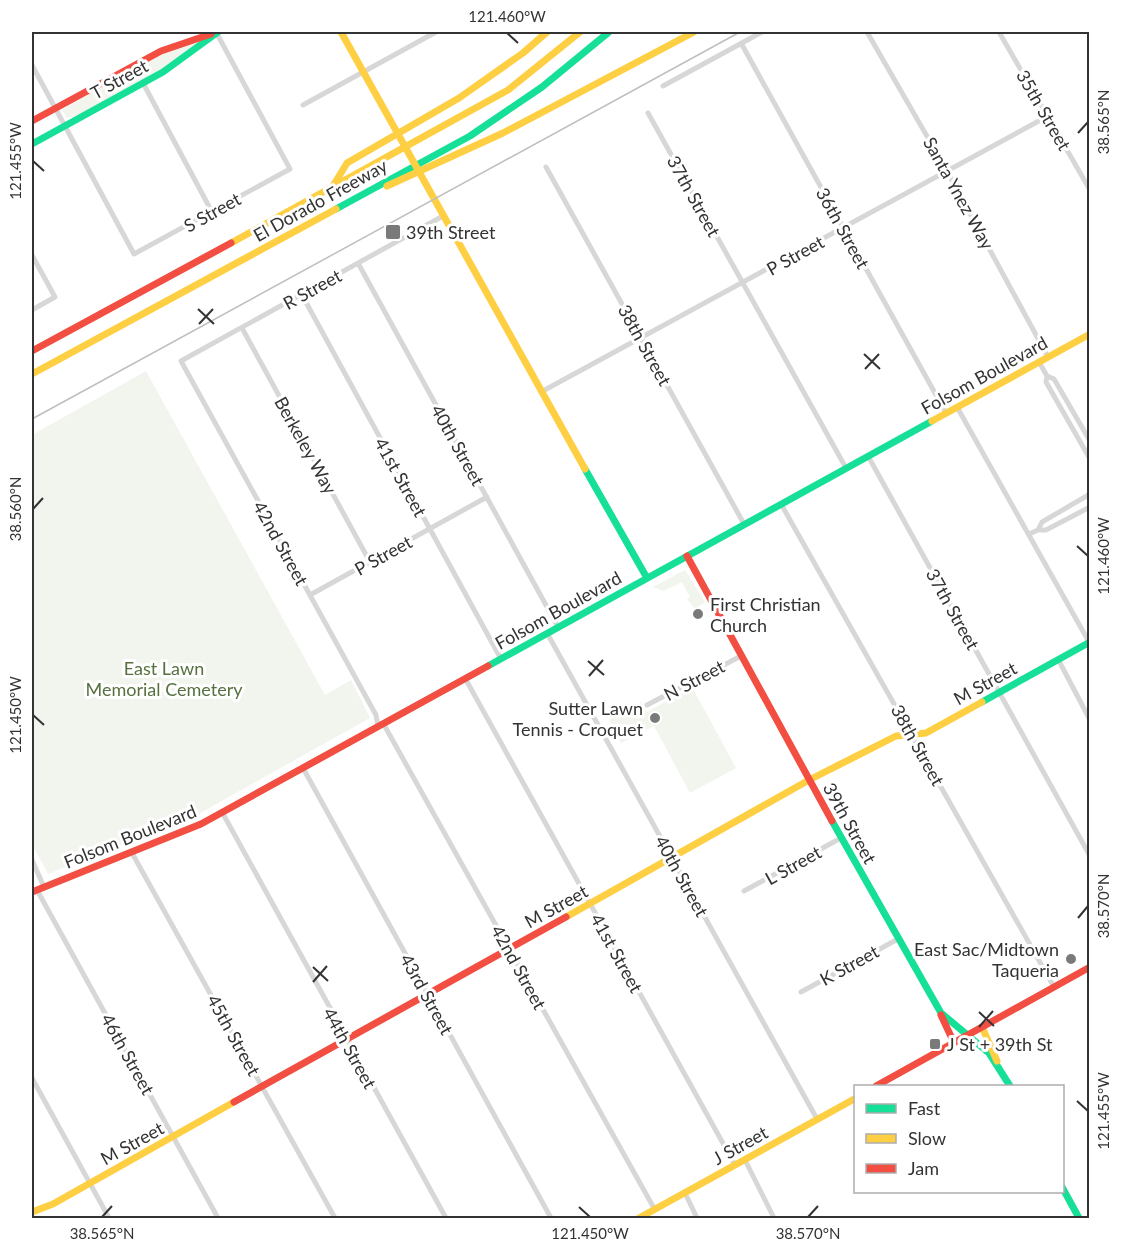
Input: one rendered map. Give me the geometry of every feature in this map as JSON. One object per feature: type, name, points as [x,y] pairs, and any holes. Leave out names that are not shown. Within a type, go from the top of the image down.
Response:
[{"type":"main road","name":"T Street","points":[[32,144],[143,83],[185,57],[217,32]]},
{"type":"main road","name":"T Street","points":[[32,122],[161,51],[217,32]]},
{"type":"main road","points":[[341,32],[646,578]]},
{"type":"main road","points":[[332,188],[347,163],[412,127],[523,53],[547,32]]},
{"type":"main road","name":"El Dorado Freeway","points":[[32,351],[508,90],[580,32]]},
{"type":"main road","name":"El Dorado Freeway","points":[[32,374],[396,179],[470,136],[525,101],[577,61],[609,32]]},
{"type":"main road","points":[[396,179],[431,167],[503,133],[694,32]]},
{"type":"main road","name":"Folsom Boulevard","points":[[38,890],[187,830],[222,812],[1089,333]]},
{"type":"main road","name":"39th Street","points":[[687,556],[841,838],[941,1013],[997,1063],[1009,1085]]},
{"type":"main road","name":"M Street","points":[[32,1214],[809,780],[896,736],[926,733],[1089,642]]},
{"type":"main road","points":[[878,1085],[1089,967]]},
{"type":"main road","points":[[941,1013],[954,1043]]},
{"type":"main road","points":[[982,1027],[997,1063]]},
{"type":"main road","name":"J Street","points":[[639,1218],[854,1099]]},
{"type":"main road","points":[[1064,1191],[1079,1218]]},
{"type":"street","name":"S Street","points":[[65,126],[134,254],[290,169],[217,32]]},
{"type":"street","points":[[303,105],[436,32]]},
{"type":"street","points":[[663,86],[762,32]]},
{"type":"street","name":"Santa Ynez Way","points":[[867,32],[947,171],[1048,357]]},
{"type":"street","name":"35th Street","points":[[999,32],[1089,190]]},
{"type":"street","name":"36th Street","points":[[741,43],[946,413]]},
{"type":"street","points":[[32,65],[65,126]]},
{"type":"street","points":[[143,83],[212,212]]},
{"type":"street","name":"37th Street","points":[[648,113],[846,468]]},
{"type":"street","name":"P Street","points":[[541,392],[1048,116]]},
{"type":"street","name":"38th Street","points":[[546,167],[744,524]]},
{"type":"street","name":"R Street","points":[[181,361],[443,216]]},
{"type":"street","points":[[32,255],[55,297],[32,310]]},
{"type":"street","name":"40th Street","points":[[358,263],[558,627]]},
{"type":"street","name":"41st Street","points":[[302,295],[501,659]]},
{"type":"street","name":"Berkeley Way","points":[[242,328],[370,562]]},
{"type":"street","name":"42nd Street","points":[[181,361],[380,725],[655,1210]]},
{"type":"street","points":[[1039,362],[1047,376],[1054,379],[1089,441]]},
{"type":"street","points":[[1047,376],[1046,382],[1089,459]]},
{"type":"street","points":[[957,407],[1089,642]]},
{"type":"street","points":[[1065,414],[1072,410]]},
{"type":"street","name":"37th Street","points":[[868,456],[1089,856]]},
{"type":"street","points":[[1038,530],[1042,522],[1089,494]]},
{"type":"street","name":"P Street","points":[[310,595],[487,497]]},
{"type":"street","name":"38th Street","points":[[781,504],[1054,987]]},
{"type":"street","points":[[1029,534],[1038,530],[1046,530],[1089,507]]},
{"type":"street","name":"40th Street","points":[[547,633],[817,1119]]},
{"type":"street","name":"N Street","points":[[647,705],[741,656]]},
{"type":"street","points":[[1058,659],[1089,720]]},
{"type":"street","name":"41st Street","points":[[465,678],[735,1165]]},
{"type":"street","name":"43rd Street","points":[[303,768],[551,1218]]},
{"type":"street","name":"44th Street","points":[[222,812],[446,1218]]},
{"type":"street","name":"L Street","points":[[744,891],[841,838]]},
{"type":"street","name":"45th Street","points":[[132,853],[335,1218]]},
{"type":"street","name":"46th Street","points":[[32,860],[38,890],[218,1218]]},
{"type":"street","name":"K Street","points":[[801,992],[898,939]]},
{"type":"street","points":[[32,1078],[109,1218]]},
{"type":"street","points":[[745,1160],[774,1218]]},
{"type":"street","points":[[685,1193],[697,1218]]},
{"type":"green space","points":[[207,36],[175,61],[79,115],[67,118],[62,110],[151,58]]},
{"type":"green space","name":"East Lawn Memorial Cemetery","points":[[146,371],[325,695],[351,680],[370,718],[193,817],[48,874],[32,844],[32,435]]},
{"type":"green space","points":[[685,570],[705,602],[695,609],[687,599],[690,597],[682,582],[663,591],[653,587]]},
{"type":"green space","points":[[692,687],[736,768],[690,793],[654,726],[621,743],[609,720],[641,702],[647,712]]},
{"type":"tram line","points":[[32,419],[740,32]]},
{"type":"traffic: fast","points":[[32,144],[163,72],[218,32]]},
{"type":"traffic: fast","points":[[336,209],[470,136],[542,87],[609,32]]},
{"type":"traffic: fast","points":[[488,666],[932,421]]},
{"type":"traffic: fast","points":[[585,469],[647,578]]},
{"type":"traffic: fast","points":[[982,702],[1090,642]]},
{"type":"traffic: fast","points":[[832,821],[941,1013],[989,1053],[1009,1085]]},
{"type":"traffic: fast","points":[[1064,1191],[1079,1218]]},
{"type":"traffic: slow","points":[[341,32],[585,469]]},
{"type":"traffic: slow","points":[[333,186],[347,163],[459,98],[523,53],[547,32]]},
{"type":"traffic: slow","points":[[231,243],[508,90],[580,32]]},
{"type":"traffic: slow","points":[[387,186],[503,133],[694,32]]},
{"type":"traffic: slow","points":[[32,374],[336,209]]},
{"type":"traffic: slow","points":[[932,421],[1090,334]]},
{"type":"traffic: slow","points":[[566,917],[809,780],[896,736],[926,733],[982,702]]},
{"type":"traffic: slow","points":[[982,1027],[997,1061]]},
{"type":"traffic: slow","points":[[639,1218],[854,1099]]},
{"type":"traffic: slow","points":[[32,1212],[53,1204],[234,1102]]},
{"type":"traffic: jam","points":[[32,121],[161,51],[211,34]]},
{"type":"traffic: jam","points":[[32,351],[231,243]]},
{"type":"traffic: jam","points":[[687,556],[832,821]]},
{"type":"traffic: jam","points":[[32,892],[201,824],[488,666]]},
{"type":"traffic: jam","points":[[234,1102],[566,917]]},
{"type":"traffic: jam","points":[[878,1085],[1090,967]]},
{"type":"traffic: jam","points":[[941,1015],[954,1043]]},
{"type":"place","name":"39th Street","points":[[393,232]]},
{"type":"place","name":"First Christian Church","points":[[698,614]]},
{"type":"place","name":"Sutter Lawn Tennis - Croquet","points":[[655,718]]},
{"type":"place","name":"East Sac/Midtown Taqueria","points":[[1071,959]]},
{"type":"place","name":"J St + 39th St","points":[[935,1044]]}]
